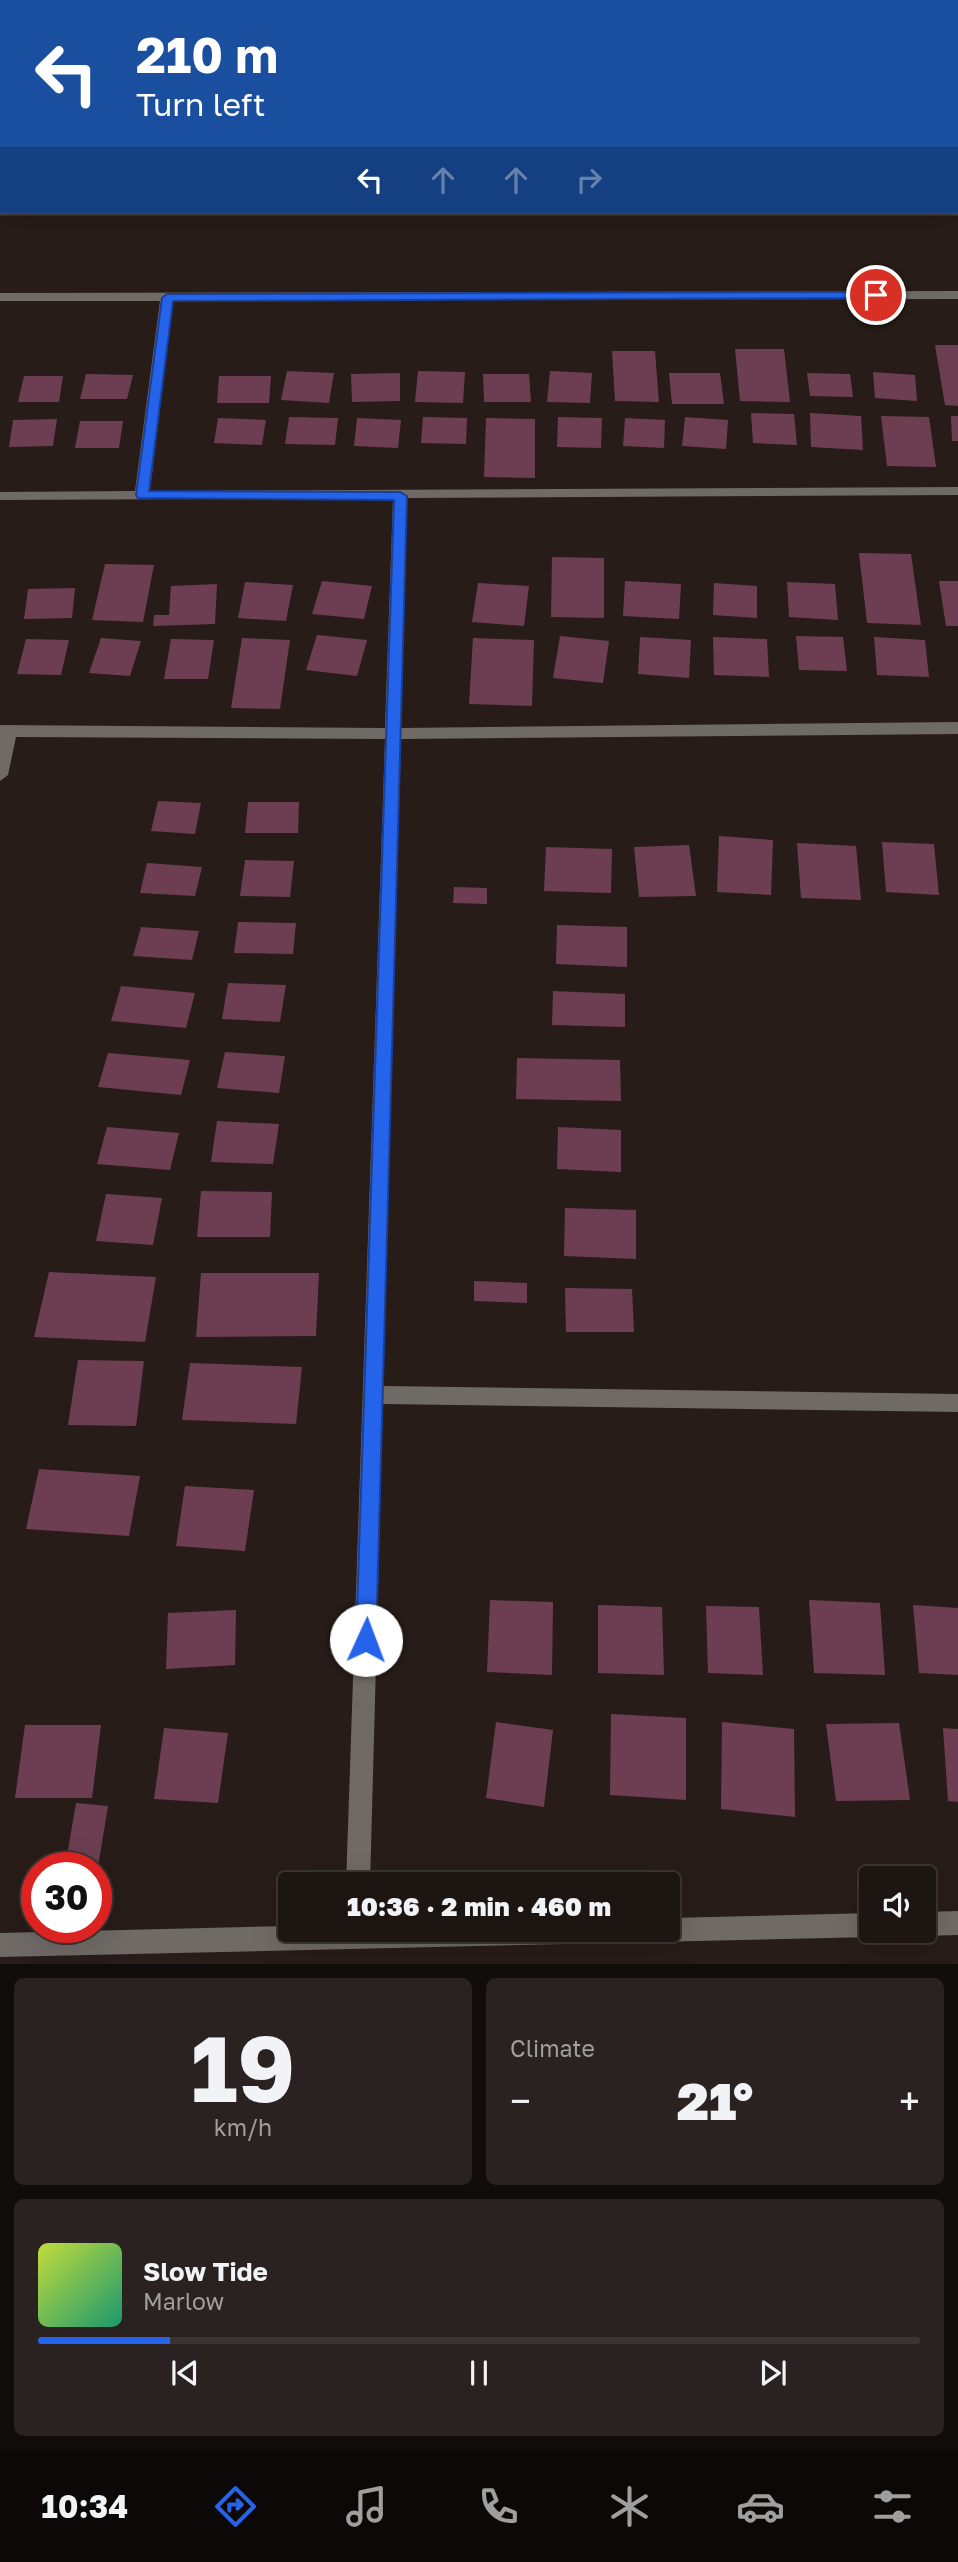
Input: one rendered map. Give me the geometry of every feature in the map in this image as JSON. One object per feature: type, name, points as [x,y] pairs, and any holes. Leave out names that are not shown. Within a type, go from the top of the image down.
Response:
[{"type":"street","points":[[0,297],[958,295]]},
{"type":"street","points":[[142,495],[167,298]]},
{"type":"street","points":[[0,496],[958,491]]},
{"type":"street","points":[[358,1872],[400,496]]},
{"type":"street","points":[[0,775],[4,731],[394,734],[958,728]]},
{"type":"street","points":[[373,1395],[958,1403]]},
{"type":"street","points":[[936,1924],[958,1923]]},
{"type":"street","points":[[680,1928],[859,1925]]},
{"type":"street","points":[[0,1945],[278,1936]]},
{"type":"building","points":[[935,345],[958,345],[958,406],[945,405]]},
{"type":"building","points":[[735,349],[784,349],[790,402],[740,401]]},
{"type":"building","points":[[612,351],[655,351],[659,402],[615,401]]},
{"type":"building","points":[[287,371],[334,373],[329,403],[281,400]]},
{"type":"building","points":[[418,371],[465,372],[463,403],[415,402]]},
{"type":"building","points":[[550,371],[592,373],[590,403],[547,402]]},
{"type":"building","points":[[873,372],[915,375],[917,401],[875,398]]},
{"type":"building","points":[[400,373],[400,401],[352,402],[351,374]]},
{"type":"building","points":[[669,373],[720,373],[724,404],[672,404]]},
{"type":"building","points":[[807,373],[850,374],[853,397],[810,396]]},
{"type":"building","points":[[86,374],[133,375],[127,399],[80,399]]},
{"type":"building","points":[[483,374],[529,374],[531,402],[484,402]]},
{"type":"building","points":[[24,376],[63,376],[59,402],[18,402]]},
{"type":"building","points":[[219,376],[271,376],[269,403],[217,403]]},
{"type":"building","points":[[751,413],[794,414],[797,445],[753,443]]},
{"type":"building","points":[[810,413],[861,416],[863,450],[811,447]]},
{"type":"building","points":[[881,416],[929,417],[936,467],[887,466]]},
{"type":"building","points":[[951,416],[958,416],[958,441],[952,441]]},
{"type":"building","points":[[289,417],[338,418],[335,445],[285,444]]},
{"type":"building","points":[[423,417],[467,418],[466,444],[421,443]]},
{"type":"building","points":[[558,417],[602,418],[601,448],[557,447]]},
{"type":"building","points":[[685,417],[728,420],[726,449],[682,446]]},
{"type":"building","points":[[218,418],[266,420],[262,445],[214,443]]},
{"type":"building","points":[[357,418],[401,420],[398,448],[354,446]]},
{"type":"building","points":[[486,418],[535,419],[535,478],[484,477]]},
{"type":"building","points":[[625,418],[665,420],[664,448],[623,446]]},
{"type":"building","points":[[57,419],[53,446],[9,447],[13,420]]},
{"type":"building","points":[[80,421],[123,421],[119,448],[75,448]]},
{"type":"building","points":[[859,553],[911,554],[921,625],[867,623]]},
{"type":"building","points":[[552,557],[604,558],[604,618],[551,617]]},
{"type":"building","points":[[105,564],[154,565],[143,622],[92,620]]},
{"type":"building","points":[[322,581],[372,586],[364,619],[312,614]]},
{"type":"building","points":[[625,581],[681,584],[679,619],[623,616]]},
{"type":"building","points":[[939,581],[958,581],[958,626],[946,626]]},
{"type":"building","points":[[245,582],[293,585],[286,621],[238,618]]},
{"type":"building","points":[[787,582],[835,584],[838,620],[789,617]]},
{"type":"building","points":[[478,583],[529,586],[524,626],[472,622]]},
{"type":"building","points":[[714,583],[757,586],[757,618],[713,615]]},
{"type":"building","points":[[217,584],[215,624],[153,626],[154,615],[169,615],[171,586]]},
{"type":"building","points":[[75,588],[72,618],[24,619],[28,589]]},
{"type":"building","points":[[317,635],[367,640],[357,676],[306,670]]},
{"type":"building","points":[[560,636],[609,641],[603,683],[553,678]]},
{"type":"building","points":[[796,636],[843,637],[847,671],[799,670]]},
{"type":"building","points":[[640,637],[691,640],[689,678],[638,674]]},
{"type":"building","points":[[713,637],[767,639],[769,677],[714,675]]},
{"type":"building","points":[[874,637],[925,640],[929,677],[877,675]]},
{"type":"building","points":[[101,638],[141,641],[130,676],[89,673]]},
{"type":"building","points":[[242,638],[290,640],[280,709],[231,708]]},
{"type":"building","points":[[473,638],[534,640],[532,706],[469,704]]},
{"type":"building","points":[[26,639],[69,640],[61,675],[17,674]]},
{"type":"building","points":[[171,639],[214,640],[208,679],[164,679]]},
{"type":"building","points":[[158,801],[201,803],[195,834],[151,831]]},
{"type":"building","points":[[248,802],[299,802],[298,833],[245,833]]},
{"type":"building","points":[[719,836],[773,840],[771,895],[717,892]]},
{"type":"building","points":[[882,842],[934,844],[939,895],[886,892]]},
{"type":"building","points":[[797,843],[856,846],[861,900],[801,898]]},
{"type":"building","points":[[689,845],[696,896],[639,897],[634,847]]},
{"type":"building","points":[[546,847],[612,849],[611,893],[544,891]]},
{"type":"building","points":[[245,860],[294,861],[290,897],[240,896]]},
{"type":"building","points":[[147,863],[202,867],[195,896],[140,893]]},
{"type":"building","points":[[454,887],[487,888],[487,904],[453,903]]},
{"type":"building","points":[[238,922],[296,923],[293,954],[234,953]]},
{"type":"building","points":[[557,925],[627,927],[627,967],[556,964]]},
{"type":"building","points":[[141,927],[199,931],[192,960],[133,956]]},
{"type":"building","points":[[228,983],[286,985],[280,1022],[222,1019]]},
{"type":"building","points":[[121,986],[195,993],[186,1028],[111,1021]]},
{"type":"building","points":[[553,991],[625,994],[625,1027],[552,1025]]},
{"type":"building","points":[[225,1052],[285,1056],[279,1093],[217,1088]]},
{"type":"building","points":[[108,1053],[190,1060],[181,1095],[98,1087]]},
{"type":"building","points":[[517,1058],[620,1060],[621,1101],[516,1099]]},
{"type":"building","points":[[217,1121],[279,1124],[273,1164],[211,1162]]},
{"type":"building","points":[[107,1127],[179,1133],[170,1170],[97,1164]]},
{"type":"building","points":[[558,1127],[621,1130],[621,1172],[557,1169]]},
{"type":"building","points":[[201,1191],[272,1192],[270,1237],[197,1237]]},
{"type":"building","points":[[106,1194],[162,1198],[153,1245],[96,1241]]},
{"type":"building","points":[[565,1208],[636,1210],[636,1259],[564,1256]]},
{"type":"building","points":[[49,1272],[156,1277],[145,1342],[34,1337]]},
{"type":"building","points":[[201,1273],[319,1273],[316,1336],[196,1337]]},
{"type":"building","points":[[474,1281],[527,1283],[527,1303],[474,1301]]},
{"type":"building","points":[[565,1288],[632,1289],[634,1332],[566,1332]]},
{"type":"building","points":[[78,1360],[144,1361],[136,1426],[68,1425]]},
{"type":"building","points":[[190,1363],[302,1367],[296,1424],[182,1420]]},
{"type":"building","points":[[39,1469],[140,1476],[129,1536],[26,1529]]},
{"type":"building","points":[[185,1486],[254,1490],[245,1551],[176,1546]]},
{"type":"building","points":[[490,1600],[553,1602],[552,1675],[487,1672]]},
{"type":"building","points":[[809,1600],[880,1603],[885,1675],[814,1673]]},
{"type":"building","points":[[598,1605],[662,1607],[664,1675],[598,1673]]},
{"type":"building","points":[[913,1605],[958,1608],[958,1675],[919,1673]]},
{"type":"building","points":[[706,1606],[759,1607],[763,1675],[708,1673]]},
{"type":"building","points":[[236,1610],[235,1665],[166,1669],[168,1613]]},
{"type":"building","points":[[611,1714],[686,1718],[686,1800],[610,1795]]},
{"type":"building","points":[[496,1722],[553,1730],[544,1807],[486,1798]]},
{"type":"building","points":[[722,1722],[794,1729],[795,1817],[721,1809]]},
{"type":"building","points":[[899,1723],[910,1800],[836,1801],[826,1724]]},
{"type":"building","points":[[25,1725],[101,1725],[92,1798],[15,1798]]},
{"type":"building","points":[[164,1728],[228,1733],[218,1803],[154,1799]]},
{"type":"building","points":[[943,1728],[958,1729],[958,1802],[948,1801]]},
{"type":"building","points":[[76,1803],[108,1806],[100,1852],[68,1852]]},
{"type":"route","points":[[366,1640],[400,496],[142,495],[167,298],[876,295]]}]
